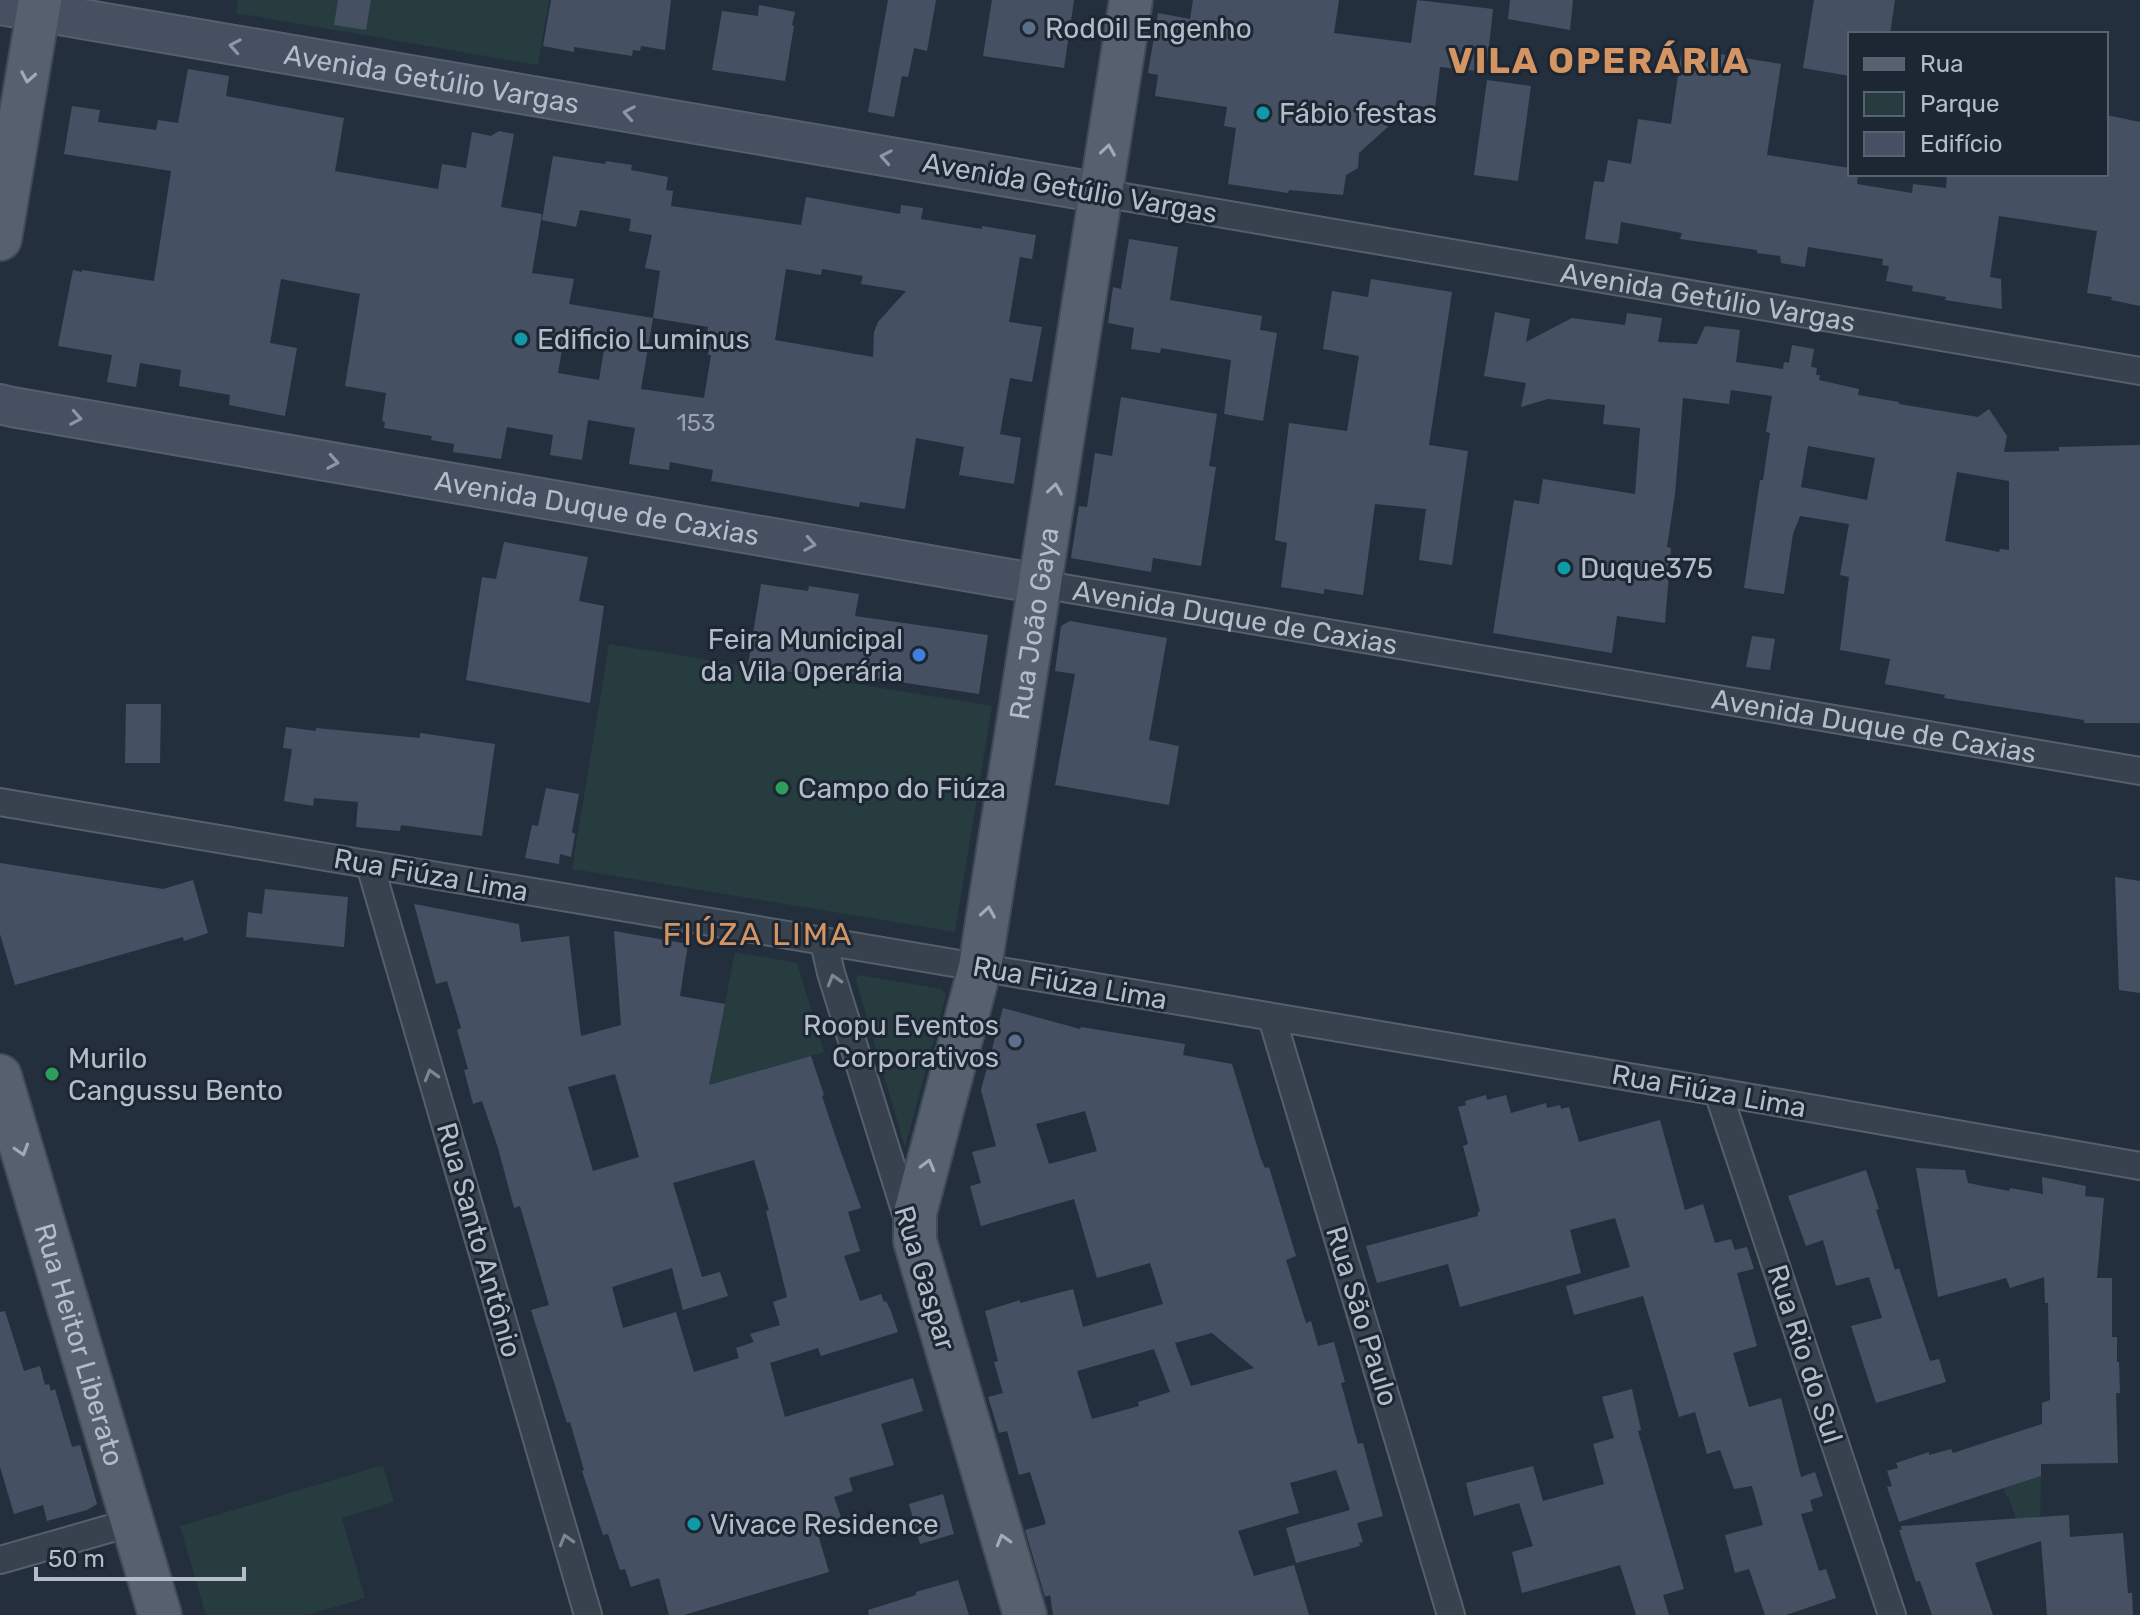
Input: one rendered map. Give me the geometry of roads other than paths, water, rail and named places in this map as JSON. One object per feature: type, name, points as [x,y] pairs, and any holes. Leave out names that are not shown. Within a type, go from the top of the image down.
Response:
[{"type":"main road","name":"Rua João Gaya","points":[[915,1241],[915,1213],[980,967],[1131,0]]},
{"type":"main road","points":[[0,239],[26,6]]},
{"type":"main road","name":"Rua Heitor Liberato","points":[[0,1076],[160,1615]]},
{"type":"main road","name":"Rua Gaspar","points":[[915,1241],[1025,1615]]},
{"type":"street","name":"Avenida Getúlio Vargas","points":[[26,6],[2140,371]]},
{"type":"street","name":"Avenida Duque de Caxias","points":[[0,404],[2140,771]]},
{"type":"street","name":"Rua Fiúza Lima","points":[[0,802],[2140,1166]]},
{"type":"street","name":"Rua Santo Antônio","points":[[370,865],[588,1615]]},
{"type":"street","name":"Rua Gaspar","points":[[824,942],[915,1241]]},
{"type":"street","name":"Rua São Paulo","points":[[1272,1018],[1451,1615]]},
{"type":"street","name":"Rua Rio do Sul","points":[[1718,1092],[1892,1615]]},
{"type":"street","points":[[0,1560],[133,1522]]},
{"type":"place","name":"RodOil Engenho","points":[[1029,28]]},
{"type":"place","name":"Fábio festas","points":[[1263,113]]},
{"type":"place","name":"Edificio Luminus","points":[[521,339]]},
{"type":"place","name":"Duque375","points":[[1564,568]]},
{"type":"place","name":"Feira Municipal da Vila Operária","points":[[919,655]]},
{"type":"place","name":"Campo do Fiúza","points":[[782,788]]},
{"type":"place","name":"Roopu Eventos Corporativos","points":[[1015,1041]]},
{"type":"place","name":"Murilo Cangussu Bento","points":[[52,1074]]},
{"type":"place","name":"Vivace Residence","points":[[694,1524]]},
{"type":"district","name":"VILA OPERÁRIA","points":[[1599,60]]},
{"type":"district","name":"FIÚZA LIMA","points":[[758,934]]}]
